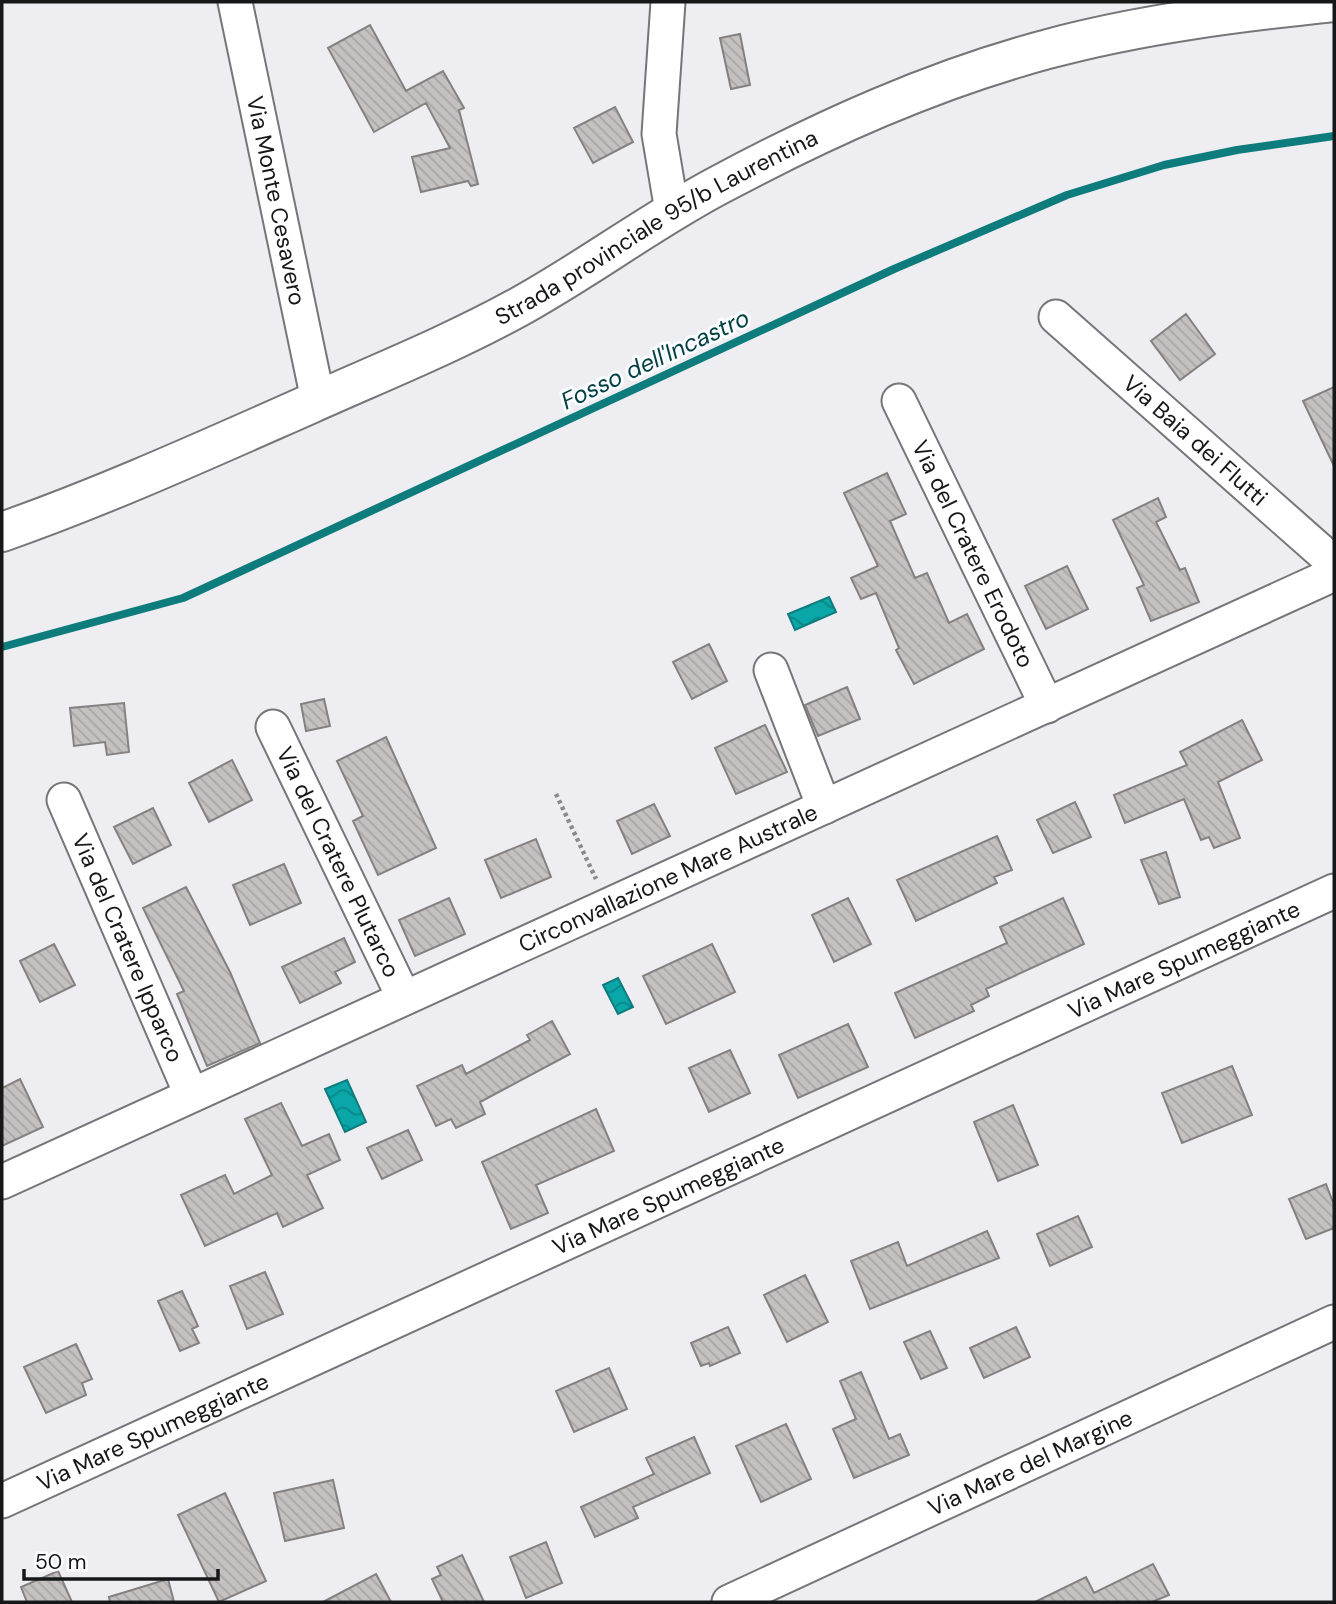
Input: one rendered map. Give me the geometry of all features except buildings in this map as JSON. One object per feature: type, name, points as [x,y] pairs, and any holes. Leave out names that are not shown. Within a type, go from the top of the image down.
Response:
[{"type":"main road","name":"Strada provinciale 95/b Laurentina","points":[[2,532],[96,499],[413,360],[516,309],[671,211],[870,110],[1045,50],[1181,21],[1334,2]]},
{"type":"street","name":"Via Monte Cesavero","points":[[235,2],[318,400]]},
{"type":"street","points":[[668,2],[659,134],[671,211]]},
{"type":"street","name":"Via Baia dei Flutti","points":[[1056,317],[1334,563]]},
{"type":"street","name":"Via del Cratere Erodoto","points":[[899,401],[1046,706]]},
{"type":"street","name":"Circonvallazione Mare Australe","points":[[2,1182],[1334,575]]},
{"type":"street","points":[[771,670],[824,807]]},
{"type":"street","name":"Via del Cratere Plutarco","points":[[273,727],[404,998]]},
{"type":"street","name":"Via del Cratere Ipparco","points":[[64,800],[191,1094]]},
{"type":"street","name":"Via Mare Spumeggiante","points":[[2,1501],[1334,891]]},
{"type":"street","name":"Via Mare del Margine","points":[[729,1602],[1334,1322]]},
{"type":"path","points":[[556,794],[608,905]]},
{"type":"water","points":[[829,597],[836,612],[795,630],[788,614]]},
{"type":"water","points":[[618,978],[633,1007],[618,1014],[603,985]]},
{"type":"water","points":[[347,1080],[366,1122],[345,1132],[325,1089]]},
{"type":"waterway","name":"Fosso dell'Incastro","points":[[2,647],[183,598],[894,269],[1067,195],[1164,165],[1237,150],[1334,136]]}]
